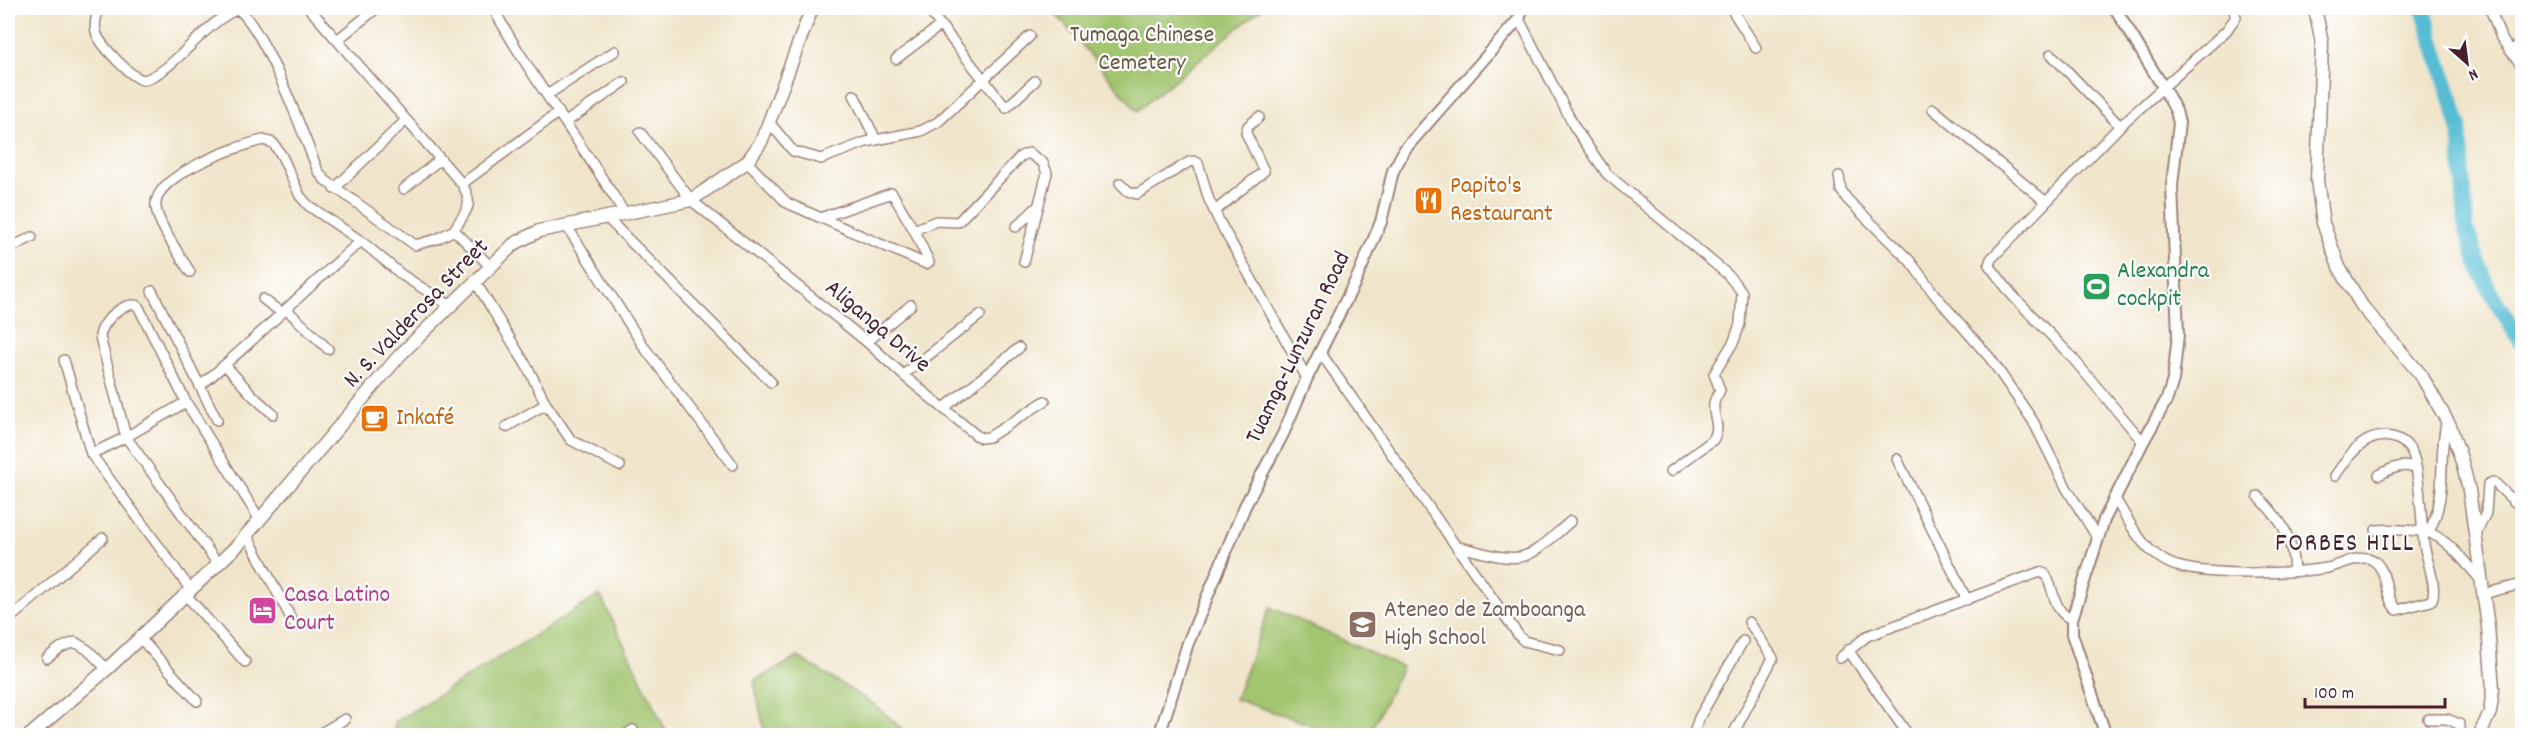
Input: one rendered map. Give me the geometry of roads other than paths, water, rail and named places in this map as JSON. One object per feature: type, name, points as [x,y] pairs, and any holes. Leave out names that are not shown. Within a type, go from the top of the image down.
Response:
[{"type":"main road","name":"N. S. Valderosa Street","points":[[29,735],[107,669],[247,535],[400,355],[514,244],[539,231],[691,200],[747,162],[761,142],[812,8]]},
{"type":"main road","points":[[2315,8],[2322,43],[2317,180],[2320,212],[2329,245],[2362,306],[2421,375],[2446,419],[2469,489],[2493,689],[2490,712],[2480,735]]},
{"type":"street","points":[[100,8],[95,21],[96,34],[132,75],[144,80],[158,74],[228,13],[238,9],[245,15],[260,40],[318,171],[334,189],[415,244],[437,239],[454,230],[470,204],[469,196],[462,184],[309,8]]},
{"type":"street","points":[[337,40],[377,8]]},
{"type":"street","points":[[493,8],[515,48],[625,214]]},
{"type":"street","points":[[927,8],[1006,108],[1035,81]]},
{"type":"street","name":"Tuamga-Lunzuran Road","points":[[1160,735],[1188,643],[1245,506],[1283,434],[1307,378],[1357,278],[1381,222],[1393,171],[1405,149],[1519,19],[1522,8]]},
{"type":"street","points":[[1731,8],[1756,48]]},
{"type":"street","points":[[2106,735],[2072,634],[2072,619],[2097,537],[2114,497],[2167,399],[2173,380],[2178,334],[2172,185],[2179,123],[2176,111],[2163,87],[2115,8]]},
{"type":"street","points":[[2143,442],[2070,355],[2012,295],[1989,265],[1991,259],[2121,126],[2226,31],[2236,17],[2233,8]]},
{"type":"street","points":[[2490,8],[2501,38],[2523,66]]},
{"type":"street","points":[[1519,19],[1575,128],[1607,174],[1727,274],[1742,292],[1740,324],[1734,341],[1714,374],[1720,390],[1713,406],[1718,422],[1716,435],[1713,440],[1671,471]]},
{"type":"street","points":[[896,59],[941,26]]},
{"type":"street","points":[[769,122],[793,151],[821,159],[876,140],[921,131],[931,127],[1030,36]]},
{"type":"street","points":[[2510,51],[2523,43]]},
{"type":"street","points":[[547,95],[615,51]]},
{"type":"street","points":[[2051,54],[2121,126]]},
{"type":"street","points":[[566,122],[624,82]]},
{"type":"street","points":[[854,95],[876,140]]},
{"type":"street","points":[[1933,109],[2046,202]]},
{"type":"street","points":[[462,184],[559,112]]},
{"type":"street","points":[[1215,211],[1264,171],[1246,133],[1248,126],[1259,117]]},
{"type":"street","points":[[334,189],[406,120]]},
{"type":"street","name":"Aliganga Drive","points":[[640,132],[691,200],[867,342],[976,435],[986,438],[1045,401]]},
{"type":"street","points":[[190,272],[164,228],[156,208],[156,196],[163,186],[179,174],[263,140],[273,143],[282,156],[296,189],[304,201],[402,275],[449,306]]},
{"type":"street","points":[[914,230],[936,221],[958,222],[1021,156],[1029,153],[1043,163],[1047,173],[1024,262]]},
{"type":"street","points":[[404,189],[440,159]]},
{"type":"street","points":[[1120,183],[1128,191],[1137,194],[1194,161],[1201,168],[1215,211],[1307,378]]},
{"type":"street","points":[[747,162],[787,203],[928,264],[930,260],[892,193],[823,217]]},
{"type":"street","points":[[1839,176],[1841,190],[1847,199],[1910,261],[1935,295],[1990,358],[2033,421],[2067,489],[2097,537]]},
{"type":"street","points":[[1016,226],[1037,207]]},
{"type":"street","points":[[607,218],[771,382]]},
{"type":"street","points":[[566,225],[644,347],[733,465]]},
{"type":"street","points":[[454,230],[490,267]]},
{"type":"street","points":[[8,249],[32,237]]},
{"type":"street","points":[[200,386],[361,242]]},
{"type":"street","points":[[475,281],[529,370],[546,404],[571,440],[620,466]]},
{"type":"street","points":[[152,291],[216,420]]},
{"type":"street","points":[[263,298],[284,311],[328,349]]},
{"type":"street","points":[[218,564],[126,437],[100,337],[105,321],[128,306],[136,304],[140,309],[186,402],[260,520]]},
{"type":"street","points":[[867,342],[911,305]]},
{"type":"street","points":[[903,375],[980,315]]},
{"type":"street","points":[[944,408],[1019,348]]},
{"type":"street","points":[[1320,352],[1519,636],[1524,641],[1560,650]]},
{"type":"street","points":[[64,360],[91,454],[188,593],[245,662]]},
{"type":"street","points":[[225,364],[253,396],[273,414]]},
{"type":"street","points":[[91,454],[126,437],[186,402]]},
{"type":"street","points":[[506,427],[546,404]]},
{"type":"street","points":[[2426,533],[2438,515],[2442,495],[2441,446],[2446,419]]},
{"type":"street","points":[[2114,497],[2149,549],[2175,566],[2202,570],[2294,571],[2337,566],[2366,558],[2377,563],[2395,609],[2401,610],[2434,599],[2435,591],[2426,560],[2426,533],[2415,468],[2412,454],[2402,441],[2395,437],[2378,436],[2356,448],[2336,476]]},
{"type":"street","points":[[1897,459],[1967,600]]},
{"type":"street","points":[[2379,475],[2391,468],[2404,465],[2415,468]]},
{"type":"street","points":[[2475,536],[2486,513],[2488,483],[2496,484],[2523,509]]},
{"type":"street","points":[[2258,496],[2281,521],[2292,546],[2294,571]]},
{"type":"street","points":[[1458,547],[1512,558],[1522,557],[1533,552],[1571,521]]},
{"type":"street","points":[[2376,530],[2390,528],[2426,533],[2439,538],[2481,579]]},
{"type":"street","points":[[247,535],[294,624]]},
{"type":"street","points":[[8,620],[103,538]]},
{"type":"street","points":[[1840,658],[1868,636],[2043,573],[2048,579],[2060,612],[2064,617],[2072,619]]},
{"type":"street","points":[[2483,594],[2523,584]]},
{"type":"street","points":[[1732,735],[1773,658],[1749,622]]},
{"type":"street","points":[[140,638],[197,701]]},
{"type":"street","points":[[1693,735],[1699,718],[1743,641]]},
{"type":"street","points":[[47,657],[75,642],[88,650],[107,669]]},
{"type":"street","points":[[1848,650],[1907,734]]},
{"type":"street","points":[[2428,719],[2447,718],[2458,724],[2459,735]]},
{"type":"street","points":[[316,735],[345,719]]},
{"type":"waterway","points":[[2423,8],[2460,127],[2466,229],[2486,284],[2522,344]]},
{"type":"place","name":"Papito's Restaurant","points":[[1429,201]]},
{"type":"place","name":"Alexandra cockpit","points":[[2096,286]]},
{"type":"place","name":"Inkafé","points":[[375,419]]},
{"type":"place","name":"Casa Latino Court","points":[[263,610]]},
{"type":"place","name":"Ateneo de Zamboanga High School","points":[[1363,625]]},
{"type":"district","name":"FORBES HILL","points":[[2345,544]]},
{"type":"park label","name":"Tumaga Chinese Cemetery","points":[[1142,50]]}]
